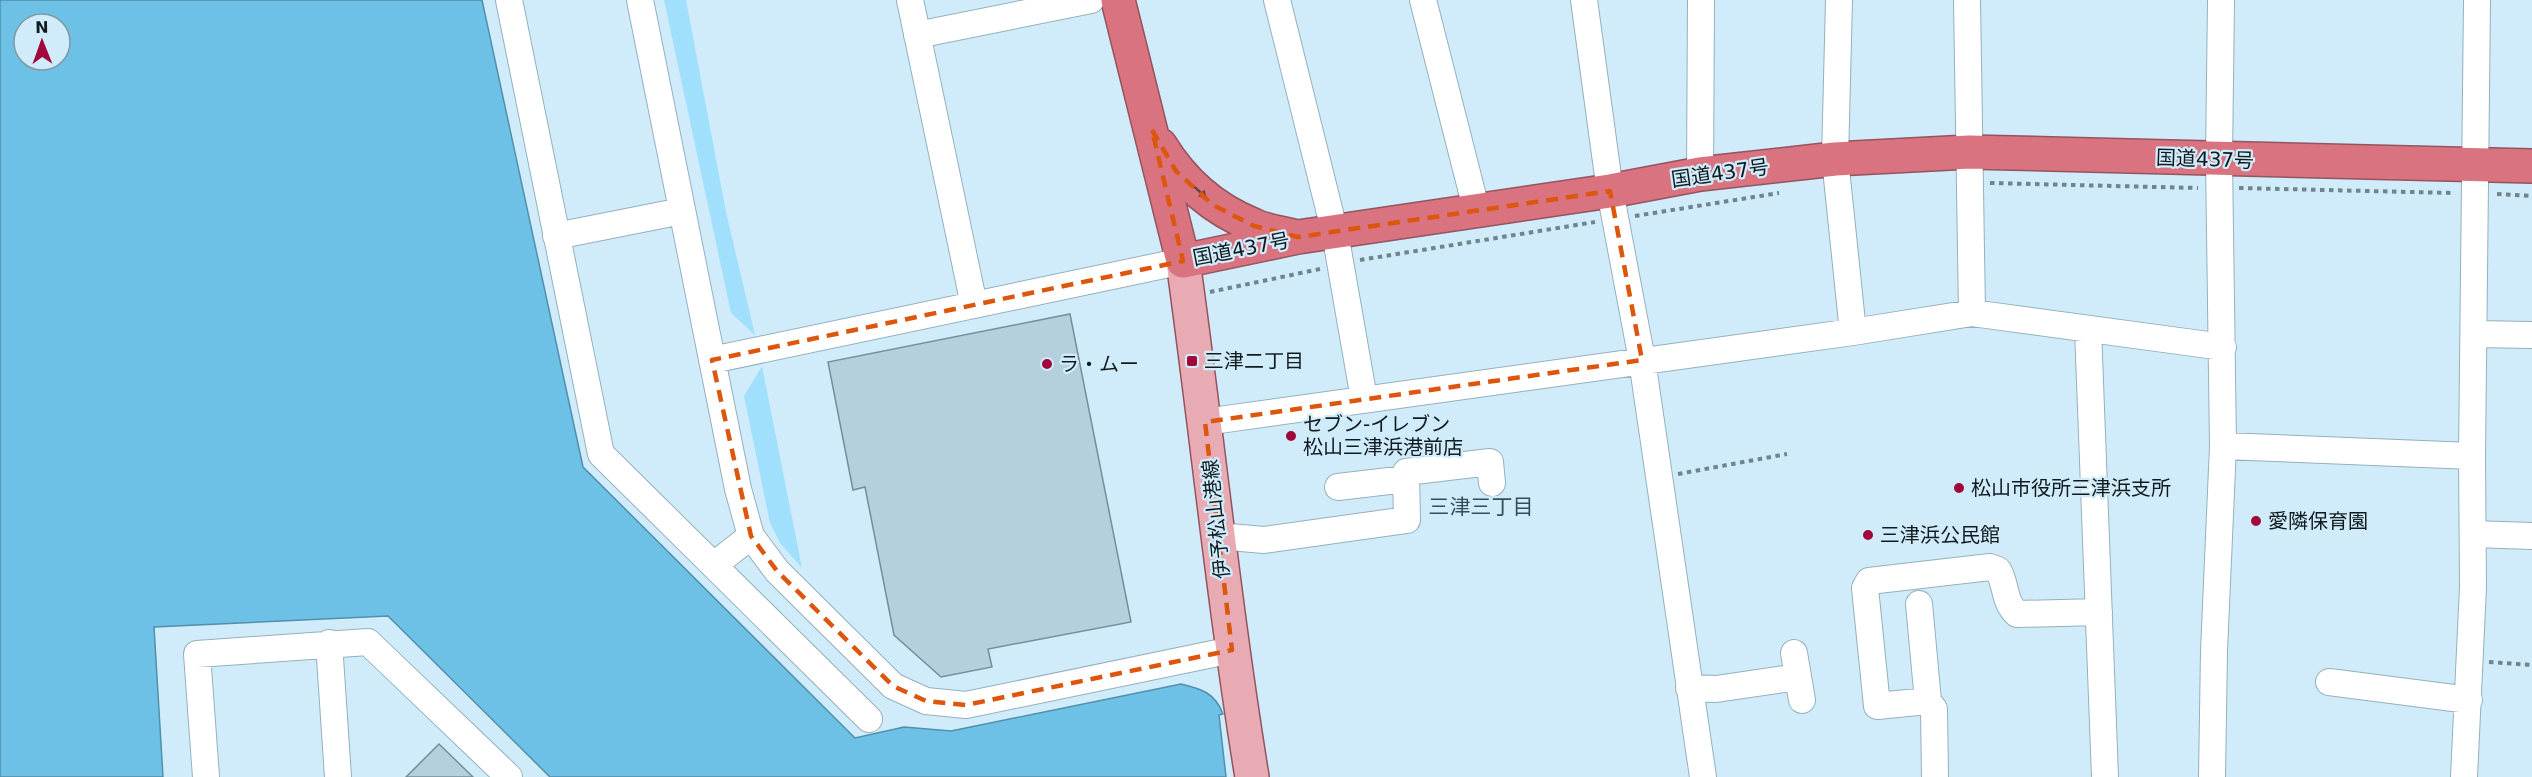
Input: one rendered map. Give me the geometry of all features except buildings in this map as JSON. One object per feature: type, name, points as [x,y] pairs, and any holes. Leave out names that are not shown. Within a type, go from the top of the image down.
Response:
[{"type":"highway","name":"国道437号","points":[[1118,0],[1183,261],[1298,237],[1477,212],[1700,174],[1835,159],[1969,152],[2532,166]]},
{"type":"highway","points":[[1152,130],[1176,171],[1213,205],[1254,226],[1298,237]]},
{"type":"main road","name":"伊予松山港線","points":[[1183,261],[1232,650],[1252,777]]},
{"type":"street","points":[[508,0],[600,454],[869,719]]},
{"type":"street","points":[[640,0],[738,489],[751,536],[777,571],[893,686],[926,702],[966,705],[1232,650]]},
{"type":"street","points":[[910,0],[975,305]]},
{"type":"street","points":[[917,35],[1092,0]]},
{"type":"street","points":[[1278,0],[1335,233],[1364,399]]},
{"type":"street","points":[[1423,0],[1477,212]]},
{"type":"street","points":[[1584,0],[1610,191],[1642,360],[1703,777]]},
{"type":"street","points":[[1700,174],[1701,0]]},
{"type":"street","points":[[1839,0],[1835,159],[1853,332]]},
{"type":"street","points":[[1967,0],[1972,313]]},
{"type":"street","points":[[2212,777],[2214,651],[2223,446],[2219,159],[2221,0]]},
{"type":"street","points":[[2464,777],[2469,700],[2473,534],[2477,0]]},
{"type":"street","points":[[556,236],[682,211]]},
{"type":"street","points":[[712,360],[1183,261]]},
{"type":"street","points":[[1205,422],[1853,332],[1972,313],[2223,347]]},
{"type":"street","points":[[2088,329],[2104,777]]},
{"type":"street","points":[[2474,334],[2532,335]]},
{"type":"street","points":[[2223,446],[2472,456]]},
{"type":"street","points":[[1218,536],[1264,540],[1407,520],[1406,472],[1490,462],[1491,483]]},
{"type":"street","points":[[1338,487],[1406,479]]},
{"type":"street","points":[[2473,534],[2532,536]]},
{"type":"street","points":[[714,566],[751,536]]},
{"type":"street","points":[[1928,700],[1877,706],[1865,588],[1869,581],[1990,567],[1998,570],[2003,578],[2008,606],[2017,614],[2099,612]]},
{"type":"street","points":[[1919,604],[1928,700],[1934,709],[1935,777]]},
{"type":"street","points":[[206,777],[197,654],[369,642],[509,777]]},
{"type":"street","points":[[329,643],[338,777]]},
{"type":"street","points":[[1689,688],[1716,689],[1798,677]]},
{"type":"street","points":[[2329,682],[2469,700]]},
{"type":"path","points":[[1658,477],[1787,454]]},
{"type":"path","points":[[2470,660],[2532,665]]},
{"type":"highlighted area","points":[[1152,130],[1176,171],[1213,205],[1254,226],[1298,237],[1610,191],[1642,360],[1205,422],[1232,650],[966,705],[926,701],[893,686],[777,571],[751,536],[712,360],[1183,261]]},
{"type":"shaded area","points":[[0,0],[482,0],[583,467],[855,738],[904,727],[951,731],[1181,684],[1207,693],[1220,707],[1223,714],[1219,715],[1226,777],[550,777],[388,616],[154,627],[163,777],[0,777]]},
{"type":"shaded area","points":[[664,0],[686,0],[726,212],[755,335],[731,313]]},
{"type":"shaded area","points":[[762,366],[802,568],[780,543],[770,523],[744,396]]},
{"type":"place","name":"三津二丁目","points":[[1192,361]]},
{"type":"place","name":"ラ・ムー","points":[[1047,364]]},
{"type":"place","name":"セブン-イレブン 松山三津浜港前店","points":[[1291,436]]},
{"type":"place","name":"松山市役所三津浜支所","points":[[1959,488]]},
{"type":"place","name":"愛隣保育園","points":[[2256,521]]},
{"type":"place","name":"三津浜公民館","points":[[1868,535]]},
{"type":"district","name":"三津三丁目","points":[[1481,507]]}]
